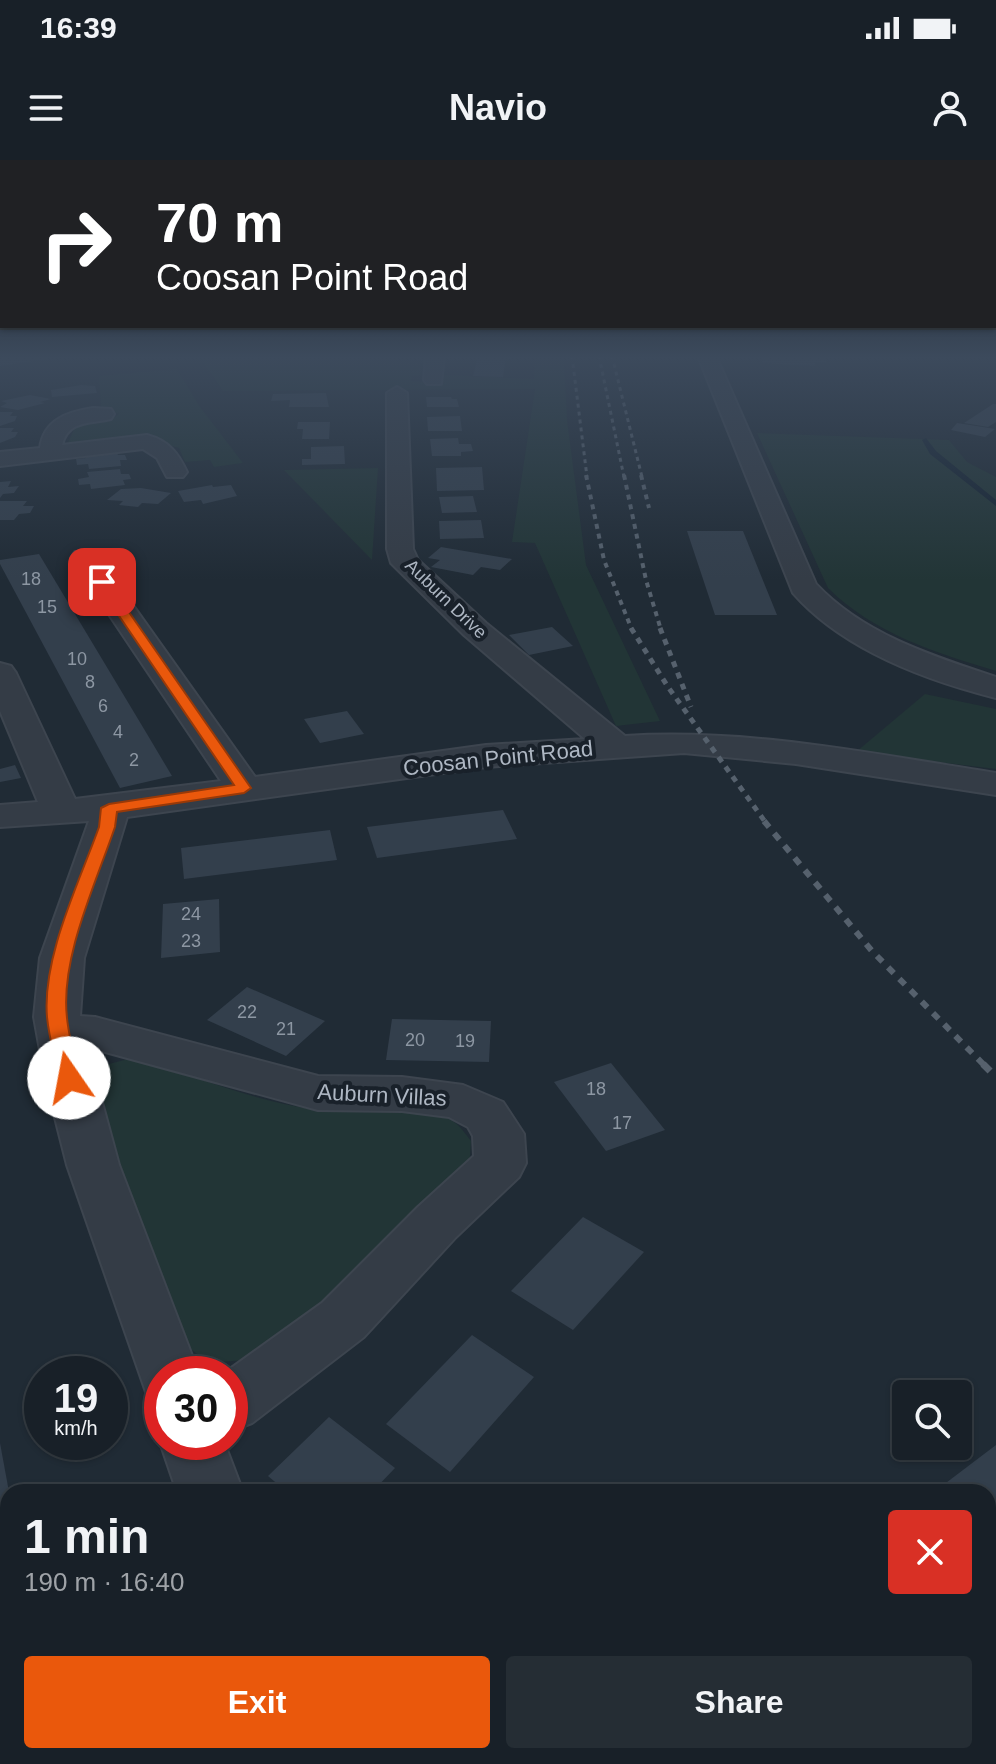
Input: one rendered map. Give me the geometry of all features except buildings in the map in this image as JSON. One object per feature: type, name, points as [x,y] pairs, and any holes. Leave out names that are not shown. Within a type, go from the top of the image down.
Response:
[{"type":"street","points":[[51,455],[52,438],[58,431]]},
{"type":"street","name":"Auburn Drive","points":[[398,431],[400,549],[405,563],[475,629],[616,747]]},
{"type":"street","points":[[738,431],[803,587],[813,601],[839,621],[880,642],[996,688]]},
{"type":"street","points":[[0,459],[147,442],[167,454],[175,472]]},
{"type":"street","points":[[85,558],[244,788]]},
{"type":"street","points":[[0,673],[86,810],[107,827],[62,958],[58,982],[59,1031],[93,1165],[162,1356]]},
{"type":"street","name":"Coosan Point Road","points":[[0,816],[86,810],[486,756],[691,743],[796,753],[996,784]]},
{"type":"street","name":"Auburn Villas","points":[[59,1031],[95,1032],[318,1093],[345,1096],[421,1094],[461,1100],[485,1116],[501,1139],[500,1163],[437,1222],[343,1320],[248,1391]]},
{"type":"street","points":[[198,1460],[207,1484]]},
{"type":"shaded area","points":[[73,431],[218,431],[243,463],[214,467],[210,460],[185,462],[179,448],[154,441],[66,447]]},
{"type":"shaded area","points":[[529,431],[568,431],[586,565],[660,721],[616,726],[535,543],[512,542]]},
{"type":"shaded area","points":[[757,433],[949,440],[967,462],[996,477],[996,671],[906,640],[865,617],[828,588]]},
{"type":"shaded area","points":[[378,468],[372,560],[284,470]]},
{"type":"shaded area","points":[[925,694],[996,709],[996,769],[856,752]]},
{"type":"shaded area","points":[[136,1057],[232,1090],[307,1108],[332,1111],[408,1110],[437,1114],[456,1123],[471,1141],[469,1170],[296,1334],[248,1358],[248,1356],[200,1356],[189,1348],[122,1173],[92,1082],[101,1066]]},
{"type":"waterway","points":[[926,440],[933,452],[996,504]]},
{"type":"railway","points":[[581,431],[587,477]]},
{"type":"railway","points":[[614,431],[624,477]]},
{"type":"railway","points":[[631,431],[642,477]]},
{"type":"railway","points":[[586,475],[604,560],[632,629]]},
{"type":"railway","points":[[624,475],[646,580],[661,630]]},
{"type":"railway","points":[[641,475],[649,508]]},
{"type":"railway","points":[[660,628],[691,707]]},
{"type":"railway","points":[[632,629],[668,687],[766,823]]},
{"type":"railway","points":[[764,821],[872,951],[985,1066]]},
{"type":"railway","points":[[985,1066],[996,1077]]},
{"type":"route","points":[[69,1078],[57,1017],[58,982],[62,958],[107,827],[109,808],[244,788],[102,582]]}]
